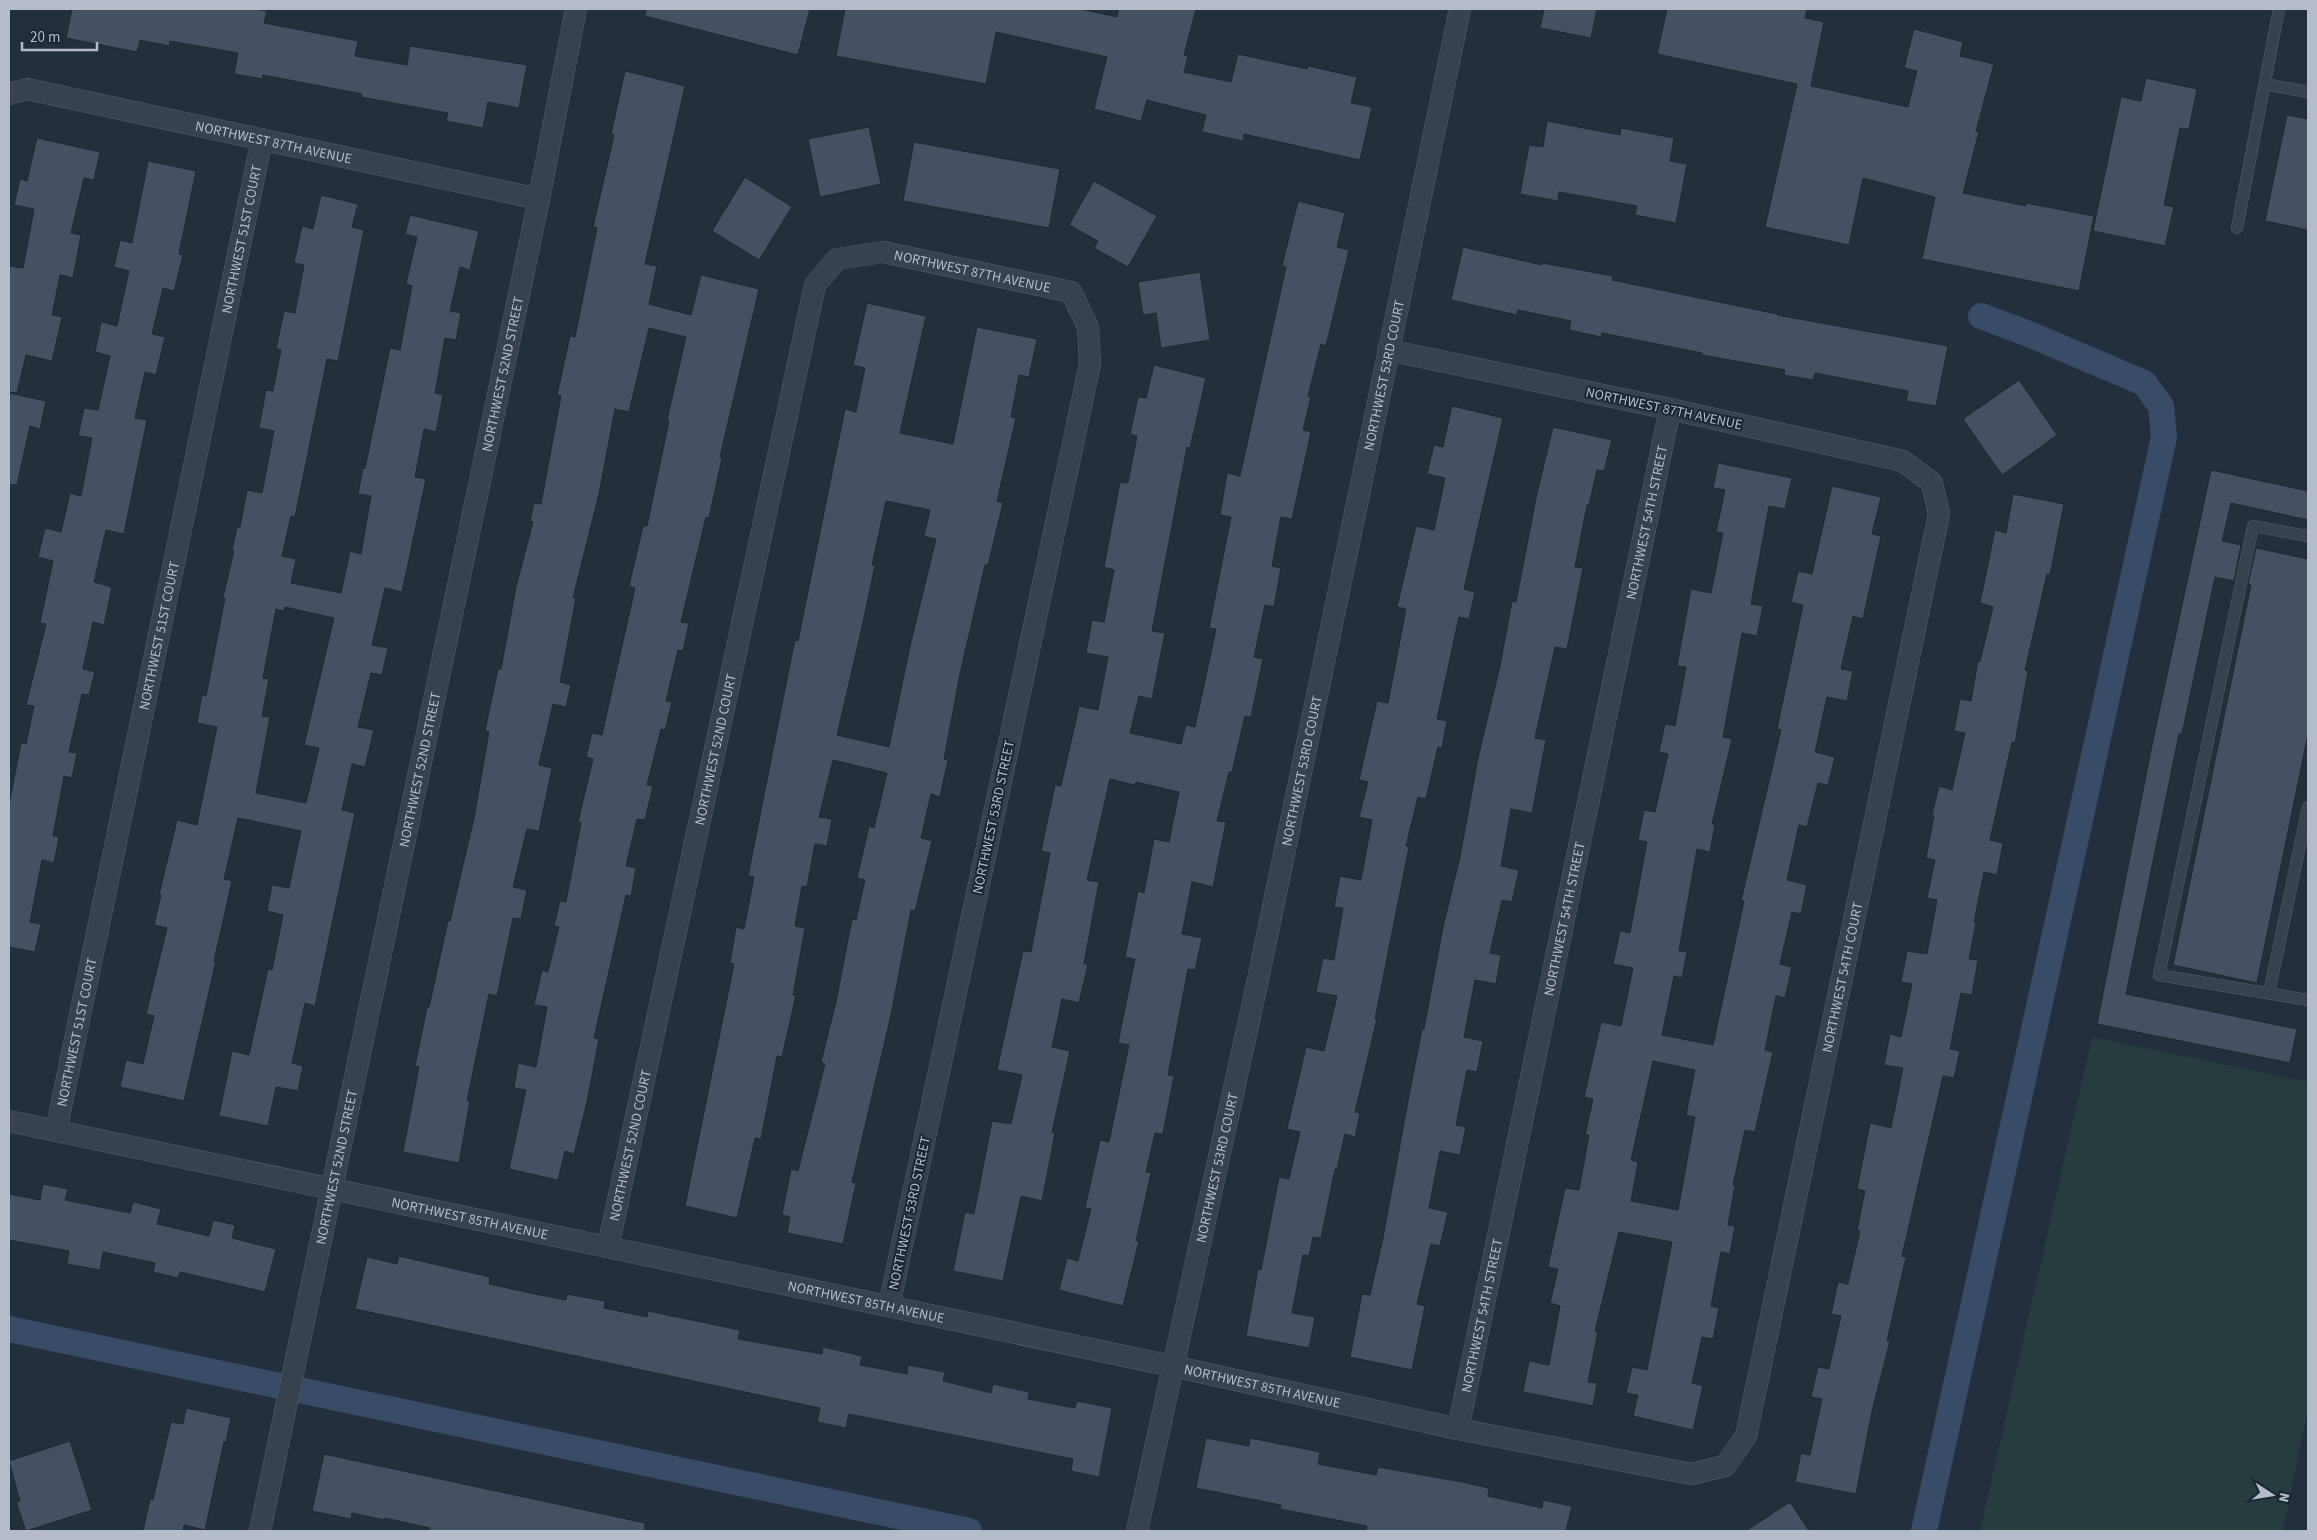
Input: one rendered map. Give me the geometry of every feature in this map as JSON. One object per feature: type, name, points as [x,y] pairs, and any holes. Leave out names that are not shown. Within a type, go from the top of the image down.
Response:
[{"type":"street","name":"NORTHWEST 52ND STREET","points":[[260,1531],[539,199],[576,9]]},
{"type":"street","name":"NORTHWEST 53RD COURT","points":[[1138,1530],[1172,1366],[1259,974],[1460,9]]},
{"type":"street","name":"NORTHWEST 87TH AVENUE","points":[[9,94],[27,89],[539,199]]},
{"type":"street","name":"NORTHWEST 51ST COURT","points":[[56,1131],[262,139]]},
{"type":"street","name":"NORTHWEST 87TH AVENUE","points":[[837,259],[883,252],[1071,292],[1088,327]]},
{"type":"street","name":"NORTHWEST 52ND COURT","points":[[608,1247],[815,285],[837,259]]},
{"type":"street","name":"NORTHWEST 53RD STREET","points":[[889,1306],[1090,364],[1088,327]]},
{"type":"street","name":"NORTHWEST 87TH AVENUE","points":[[1388,350],[1904,460],[1932,483]]},
{"type":"street","name":"NORTHWEST 54TH STREET","points":[[1458,1429],[1670,409]]},
{"type":"street","name":"NORTHWEST 54TH COURT","points":[[1725,1466],[1746,1436],[1939,514],[1932,483]]},
{"type":"street","name":"NORTHWEST 85TH AVENUE","points":[[9,1121],[1172,1366],[1458,1429],[1691,1474],[1725,1466]]},
{"type":"lane","points":[[2237,228],[2279,9]]},
{"type":"lane","points":[[2265,84],[2308,92]]},
{"type":"lane","points":[[2308,536],[2254,526],[2159,975],[2308,1000]]},
{"type":"lane","points":[[2269,993],[2308,807]]},
{"type":"green space","points":[[2092,1037],[2308,1082],[2308,1409],[2283,1531],[1980,1531]]},
{"type":"building","points":[[72,9],[255,9],[267,11],[264,23],[358,41],[355,56],[407,65],[410,46],[527,65],[519,108],[488,102],[483,128],[446,121],[448,113],[361,97],[362,94],[263,75],[263,79],[234,74],[238,53],[170,41],[169,46],[140,40],[137,52],[66,38]]},
{"type":"building","points":[[646,9],[810,9],[798,55],[645,16]]},
{"type":"building","points":[[845,9],[1080,9],[1117,17],[1119,9],[1196,9],[1184,55],[1188,56],[1184,72],[1231,82],[1238,54],[1307,69],[1308,66],[1357,77],[1351,103],[1372,107],[1360,160],[1244,134],[1243,141],[1202,132],[1206,115],[1147,100],[1141,121],[1094,109],[1107,57],[996,32],[986,84],[836,56]]},
{"type":"building","points":[[1544,9],[1597,9],[1591,38],[1540,28]]},
{"type":"building","points":[[1667,9],[1807,9],[1805,18],[1824,22],[1811,86],[1908,107],[1917,71],[1904,68],[1914,29],[1963,42],[1960,56],[1994,64],[1976,131],[1979,132],[1963,193],[2026,206],[2026,203],[2094,216],[2079,291],[1922,259],[1935,197],[1863,178],[1849,245],[1765,227],[1797,84],[1657,54]]},
{"type":"building","points":[[625,71],[685,86],[645,264],[657,266],[649,304],[691,315],[701,275],[759,289],[720,457],[722,458],[709,518],[706,517],[681,622],[689,623],[683,651],[678,650],[666,701],[672,702],[665,730],[661,729],[647,785],[653,786],[645,820],[637,819],[626,866],[636,868],[631,896],[626,895],[594,1038],[599,1039],[587,1102],[574,1154],[565,1151],[558,1180],[509,1169],[526,1090],[514,1088],[518,1063],[536,1067],[547,1007],[534,1005],[542,970],[548,972],[559,927],[554,926],[560,901],[566,902],[581,823],[578,822],[593,759],[586,757],[592,733],[602,735],[635,588],[629,586],[643,526],[647,526],[669,421],[667,420],[686,337],[649,328],[629,412],[615,409],[599,494],[573,598],[576,598],[560,682],[571,685],[566,707],[553,704],[539,765],[552,768],[539,831],[527,829],[513,887],[527,890],[521,919],[513,918],[497,996],[489,994],[467,1101],[470,1101],[459,1163],[403,1152],[419,1067],[415,1066],[427,1007],[429,1007],[474,818],[489,732],[485,731],[498,669],[501,669],[516,587],[533,522],[530,521],[534,503],[541,504],[561,396],[557,395],[570,336],[575,337],[597,228],[593,227],[614,135],[611,134]]},
{"type":"building","points":[[2146,78],[2197,89],[2189,129],[2180,128],[2164,205],[2174,207],[2165,246],[2093,231],[2121,97],[2141,101]]},
{"type":"building","points":[[2287,115],[2308,119],[2308,230],[2265,221]]},
{"type":"building","points":[[1547,121],[1620,135],[1621,128],[1674,138],[1670,161],[1687,164],[1676,223],[1635,215],[1637,206],[1559,192],[1558,201],[1520,194],[1529,145],[1543,147]]},
{"type":"building","points":[[869,127],[881,184],[820,197],[808,139]]},
{"type":"building","points":[[37,138],[100,152],[94,180],[84,178],[71,233],[81,235],[73,278],[60,275],[52,315],[62,317],[52,361],[26,355],[17,393],[9,392],[9,266],[23,268],[34,209],[14,205],[20,179],[27,181]]},
{"type":"building","points":[[914,142],[1060,169],[1049,228],[903,201]]},
{"type":"building","points":[[148,161],[196,171],[179,254],[183,255],[174,291],[163,288],[152,334],[165,337],[156,375],[145,372],[135,418],[147,420],[124,534],[106,530],[94,582],[112,587],[104,625],[93,622],[83,669],[95,672],[89,695],[82,694],[69,752],[77,753],[72,778],[64,776],[53,836],[59,837],[54,863],[42,860],[30,922],[41,924],[35,952],[9,947],[9,805],[21,743],[26,744],[34,706],[26,705],[46,624],[40,623],[53,561],[38,557],[45,528],[61,532],[70,493],[81,496],[92,438],[78,436],[84,408],[98,410],[110,356],[95,352],[101,322],[117,326],[129,271],[114,267],[120,240],[132,243]]},
{"type":"building","points":[[745,177],[792,207],[759,260],[712,231]]},
{"type":"building","points":[[1094,181],[1157,216],[1128,267],[1094,248],[1098,241],[1069,225]]},
{"type":"building","points":[[321,195],[358,204],[352,227],[364,230],[338,361],[327,359],[295,517],[291,516],[282,556],[296,559],[291,583],[341,593],[350,551],[361,554],[371,496],[358,494],[390,348],[400,350],[412,286],[406,284],[417,237],[405,234],[410,215],[479,231],[470,270],[460,267],[450,311],[461,313],[456,340],[445,338],[435,393],[443,395],[436,432],[424,429],[415,477],[426,479],[402,592],[385,588],[372,645],[388,648],[382,675],[371,673],[358,727],[374,730],[365,767],[352,764],[342,810],[355,813],[315,1006],[305,1003],[292,1063],[303,1066],[298,1091],[276,1087],[268,1126],[219,1116],[232,1051],[249,1055],[268,969],[272,970],[283,915],[267,911],[272,885],[289,888],[301,831],[238,818],[224,879],[232,881],[184,1101],[120,1087],[126,1060],[143,1064],[154,1016],[146,1014],[167,928],[154,925],[161,895],[159,895],[177,820],[197,825],[217,727],[197,723],[202,695],[206,696],[225,598],[223,597],[234,551],[232,551],[237,527],[240,527],[247,490],[262,493],[274,431],[259,428],[266,390],[273,391],[281,350],[276,349],[284,311],[295,313],[304,265],[294,263],[302,226],[313,229]],"holes":[[[285,607],[334,618],[304,745],[319,748],[306,803],[256,793],[270,717],[262,716],[269,679],[263,678],[276,609],[284,611]]]},
{"type":"building","points":[[1298,201],[1345,213],[1337,247],[1349,250],[1326,346],[1321,344],[1308,396],[1311,397],[1303,430],[1311,432],[1292,519],[1281,517],[1272,566],[1281,568],[1274,607],[1265,605],[1254,657],[1263,659],[1251,717],[1245,716],[1232,772],[1229,772],[1217,821],[1226,822],[1213,887],[1192,882],[1182,934],[1202,938],[1195,970],[1188,969],[1168,1075],[1174,1076],[1163,1134],[1155,1133],[1146,1172],[1151,1173],[1136,1241],[1139,1241],[1123,1306],[1059,1290],[1067,1258],[1078,1261],[1091,1209],[1085,1208],[1100,1140],[1109,1142],[1129,1045],[1118,1043],[1135,959],[1125,957],[1138,891],[1144,893],[1154,839],[1169,842],[1179,792],[1136,782],[1135,785],[1110,779],[1087,880],[1099,882],[1084,964],[1088,964],[1079,1003],[1062,999],[1052,1047],[1070,1051],[1052,1132],[1055,1133],[1042,1201],[1021,1196],[1003,1281],[953,1271],[965,1212],[974,1214],[992,1121],[1011,1124],[1022,1075],[997,1070],[1023,951],[1031,952],[1050,853],[1041,851],[1055,785],[1061,786],[1079,706],[1098,710],[1108,657],[1086,653],[1092,620],[1104,622],[1114,570],[1104,567],[1120,482],[1128,483],[1137,436],[1130,434],[1138,397],[1146,398],[1154,365],[1206,378],[1190,448],[1187,447],[1152,631],[1165,633],[1152,699],[1139,696],[1130,733],[1181,744],[1186,725],[1195,727],[1216,629],[1209,628],[1231,517],[1220,515],[1227,473],[1240,476],[1286,267],[1282,266]]},
{"type":"building","points":[[1463,247],[1542,265],[1542,263],[1613,276],[1612,280],[1777,315],[1948,346],[1936,406],[1906,401],[1908,391],[1815,373],[1813,380],[1784,375],[1785,370],[1702,355],[1702,353],[1602,333],[1601,337],[1569,330],[1571,321],[1518,310],[1517,315],[1451,300]]},
{"type":"building","points":[[1200,272],[1210,340],[1161,348],[1156,313],[1143,315],[1138,282]]},
{"type":"building","points":[[867,303],[926,316],[900,433],[953,444],[977,327],[1037,339],[1029,377],[1019,375],[1011,417],[1016,418],[997,501],[1003,503],[988,565],[985,565],[960,674],[944,759],[948,760],[940,797],[931,794],[921,838],[932,841],[915,911],[911,910],[891,1015],[852,1182],[856,1183],[843,1244],[787,1233],[790,1217],[782,1215],[791,1169],[798,1171],[825,1064],[821,1062],[836,1002],[852,919],[856,920],[865,880],[857,878],[869,826],[874,828],[887,773],[833,760],[819,817],[832,819],[827,846],[815,844],[807,887],[802,886],[795,926],[805,928],[793,995],[796,995],[782,1057],[777,1056],[761,1139],[755,1138],[737,1218],[685,1206],[734,964],[730,963],[736,927],[744,929],[754,877],[748,876],[795,640],[798,641],[845,409],[856,412],[865,368],[853,365]],"holes":[[[886,501],[930,510],[924,536],[936,539],[910,646],[889,747],[837,735],[875,565],[872,565]]]},
{"type":"building","points":[[2019,380],[2057,435],[2002,475],[1963,419]]},
{"type":"building","points":[[9,393],[46,401],[40,429],[30,426],[17,485],[9,484]]},
{"type":"building","points":[[1452,406],[1503,418],[1464,589],[1475,592],[1469,619],[1459,617],[1437,719],[1447,721],[1442,748],[1438,747],[1426,799],[1418,797],[1406,846],[1409,847],[1375,1019],[1377,1019],[1355,1112],[1360,1113],[1355,1137],[1345,1134],[1337,1169],[1335,1169],[1321,1238],[1313,1237],[1309,1256],[1303,1255],[1292,1313],[1315,1317],[1309,1348],[1246,1336],[1258,1269],[1261,1270],[1279,1177],[1289,1179],[1300,1132],[1287,1129],[1306,1047],[1324,1051],[1337,996],[1316,992],[1323,958],[1334,960],[1343,908],[1334,907],[1340,876],[1361,880],[1372,820],[1359,817],[1368,782],[1359,780],[1377,701],[1388,703],[1406,609],[1397,607],[1416,526],[1434,530],[1445,478],[1427,474],[1434,445],[1443,447]]},
{"type":"building","points":[[1553,427],[1612,440],[1604,471],[1597,470],[1589,505],[1587,505],[1575,567],[1583,568],[1567,649],[1555,647],[1535,738],[1546,740],[1532,813],[1511,809],[1501,866],[1519,870],[1512,902],[1502,900],[1490,953],[1501,955],[1496,984],[1475,980],[1464,1037],[1483,1041],[1477,1072],[1467,1070],[1456,1125],[1466,1127],[1460,1155],[1440,1151],[1429,1208],[1448,1212],[1440,1246],[1431,1244],[1417,1304],[1425,1306],[1412,1370],[1350,1357],[1362,1294],[1370,1295],[1383,1238],[1422,1029],[1424,1029],[1443,927],[1460,857],[1478,758],[1500,666],[1512,601],[1516,602],[1537,493]]},
{"type":"building","points":[[1718,463],[1792,478],[1785,509],[1769,506],[1751,604],[1763,606],[1757,636],[1742,633],[1723,737],[1732,739],[1712,824],[1715,824],[1710,852],[1697,849],[1679,951],[1687,952],[1682,978],[1674,976],[1662,1035],[1713,1045],[1744,901],[1741,901],[1781,730],[1777,729],[1803,605],[1791,602],[1798,571],[1812,574],[1832,486],[1881,497],[1872,534],[1881,536],[1863,619],[1853,616],[1841,669],[1853,671],[1847,701],[1827,697],[1815,752],[1835,757],[1828,785],[1818,783],[1807,827],[1799,825],[1787,880],[1807,885],[1801,914],[1792,912],[1780,964],[1792,967],[1785,998],[1776,996],[1765,1050],[1773,1052],[1755,1132],[1745,1130],[1733,1185],[1735,1186],[1728,1225],[1735,1226],[1730,1254],[1721,1252],[1711,1306],[1719,1308],[1713,1339],[1702,1337],[1692,1383],[1703,1386],[1693,1430],[1633,1416],[1638,1395],[1626,1393],[1632,1367],[1647,1370],[1672,1242],[1619,1232],[1595,1331],[1598,1331],[1588,1382],[1597,1383],[1593,1406],[1523,1392],[1529,1361],[1549,1365],[1560,1306],[1550,1303],[1558,1269],[1548,1267],[1565,1188],[1579,1190],[1589,1135],[1585,1135],[1593,1099],[1584,1097],[1601,1022],[1621,1026],[1633,968],[1613,964],[1620,931],[1630,933],[1647,842],[1638,840],[1644,810],[1655,812],[1668,754],[1659,752],[1665,724],[1675,726],[1686,667],[1677,666],[1691,589],[1711,593],[1723,533],[1716,532],[1725,490],[1713,488]],"holes":[[[1653,1061],[1695,1070],[1686,1115],[1695,1117],[1678,1210],[1631,1201],[1638,1162],[1631,1160]]]},
{"type":"building","points":[[2211,470],[2308,491],[2308,520],[2231,503],[2222,541],[2241,545],[2234,581],[2215,577],[2182,734],[2179,734],[2126,994],[2297,1029],[2290,1063],[2097,1024],[2152,745]]},
{"type":"building","points":[[2013,494],[2064,504],[2050,575],[2047,574],[2025,670],[2028,671],[2015,743],[2012,742],[1990,840],[2003,843],[1997,875],[1984,872],[1974,922],[1976,923],[1969,959],[1978,960],[1972,995],[1961,993],[1950,1049],[1960,1051],[1954,1078],[1943,1076],[1902,1256],[1906,1257],[1887,1341],[1890,1341],[1872,1411],[1856,1494],[1795,1482],[1801,1453],[1810,1455],[1822,1399],[1811,1397],[1818,1367],[1829,1369],[1841,1316],[1831,1314],[1838,1282],[1848,1284],[1860,1231],[1857,1230],[1865,1191],[1857,1189],[1870,1123],[1891,1128],[1903,1068],[1884,1065],[1890,1034],[1901,1037],[1912,984],[1901,982],[1907,951],[1927,954],[1937,900],[1927,898],[1935,860],[1926,858],[1934,816],[1932,815],[1939,786],[1952,790],[1965,733],[1954,731],[1960,699],[1971,701],[1978,661],[1980,662],[1993,607],[1980,603],[1995,530],[2006,533]]},
{"type":"building","points":[[2256,548],[2308,559],[2308,734],[2257,983],[2173,965],[2251,585],[2248,584]]},
{"type":"building","points":[[43,1184],[68,1189],[65,1200],[130,1213],[133,1202],[161,1209],[157,1224],[209,1236],[213,1220],[235,1225],[232,1238],[276,1249],[265,1292],[180,1272],[178,1278],[153,1272],[155,1263],[103,1252],[100,1270],[67,1264],[69,1251],[9,1240],[9,1194],[40,1200]]},
{"type":"building","points":[[399,1256],[490,1277],[489,1284],[535,1294],[566,1300],[567,1294],[605,1301],[604,1308],[647,1317],[648,1311],[740,1330],[738,1339],[822,1354],[823,1347],[862,1356],[860,1365],[907,1374],[908,1365],[945,1372],[943,1381],[991,1393],[993,1384],[1029,1392],[1028,1399],[1075,1408],[1077,1401],[1112,1408],[1099,1477],[1071,1471],[1073,1459],[849,1414],[846,1428],[817,1422],[820,1408],[355,1309],[367,1257],[397,1264]]},
{"type":"building","points":[[186,1408],[231,1418],[205,1530],[184,1525],[183,1531],[143,1531],[150,1499],[153,1500],[171,1422],[183,1424]]},
{"type":"building","points":[[1206,1438],[1249,1446],[1250,1438],[1320,1452],[1318,1464],[1376,1475],[1378,1467],[1462,1482],[1489,1488],[1488,1496],[1542,1508],[1543,1500],[1572,1506],[1566,1531],[1366,1531],[1367,1526],[1280,1509],[1281,1505],[1196,1488]]},
{"type":"building","points":[[70,1441],[92,1510],[26,1531],[16,1502],[20,1501],[9,1461]]},
{"type":"building","points":[[324,1454],[645,1523],[644,1531],[429,1531],[430,1528],[385,1518],[385,1520],[352,1513],[351,1519],[312,1511]]},
{"type":"building","points":[[1790,1502],[1809,1531],[1746,1531]]},
{"type":"waterway","points":[[1924,1531],[2164,437],[2161,406],[2144,383],[2029,334],[1981,316]]},
{"type":"waterway","points":[[9,1329],[969,1531]]}]
